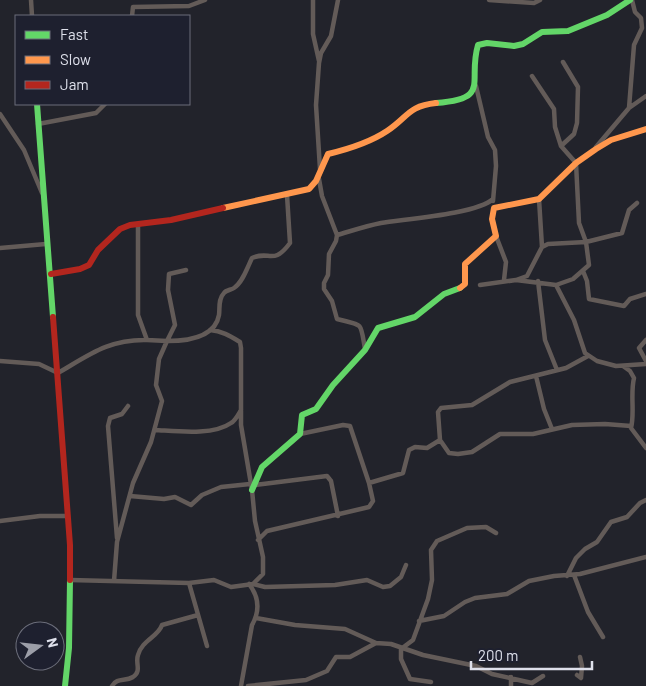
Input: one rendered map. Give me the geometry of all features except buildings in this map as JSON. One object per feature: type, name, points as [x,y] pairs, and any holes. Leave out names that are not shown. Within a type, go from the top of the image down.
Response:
[{"type":"street","points":[[31,0],[32,15]]},
{"type":"street","points":[[132,15],[133,7],[189,6],[205,0]]},
{"type":"street","points":[[313,0],[313,34],[319,63]]},
{"type":"street","points":[[338,0],[331,36],[321,53],[316,105],[322,196],[336,235],[336,241],[329,254],[328,274],[324,283],[324,289],[332,301],[338,319],[356,322],[362,327],[365,350]]},
{"type":"street","points":[[489,0],[534,3],[540,0]]},
{"type":"street","points":[[504,280],[506,262],[492,219],[494,208],[492,199],[496,166],[494,150],[488,137],[476,86],[475,52],[478,45],[487,42],[514,46],[523,44],[542,32],[568,31],[607,15],[631,0],[635,12],[646,22]]},
{"type":"street","points":[[629,108],[634,45],[642,28],[641,18]]},
{"type":"street","points":[[562,62],[578,87],[577,123],[574,134],[562,146]]},
{"type":"street","points":[[480,285],[516,280],[538,281],[556,285],[573,279],[589,265],[586,242],[579,223],[576,163],[562,146],[555,127],[554,109],[532,76]]},
{"type":"street","points":[[50,274],[80,269],[89,265],[98,250],[120,229],[171,220],[309,189],[320,176],[328,154],[348,151],[387,131],[414,107],[464,98],[472,93],[476,86]]},
{"type":"street","points":[[596,148],[629,108],[646,96]]},
{"type":"street","points":[[37,105],[46,244],[50,274],[68,516],[70,580],[69,648],[65,686]]},
{"type":"street","points":[[38,124],[96,112],[104,105]]},
{"type":"street","points":[[0,114],[24,150],[43,197]]},
{"type":"street","points":[[494,208],[539,199],[576,163],[596,148],[612,140],[646,129]]},
{"type":"street","points":[[58,373],[99,349],[119,341],[191,340],[210,330],[218,318],[220,301],[224,293],[236,288],[252,258],[276,257],[283,253],[290,243],[287,195]]},
{"type":"street","points":[[336,235],[369,225],[487,205],[492,199]]},
{"type":"street","points":[[516,280],[527,276],[542,247],[539,199]]},
{"type":"street","points":[[542,247],[548,244],[586,242],[622,233],[628,210],[636,203]]},
{"type":"street","points":[[138,225],[138,315],[147,340]]},
{"type":"street","points":[[300,434],[302,415],[316,409],[365,350],[378,328],[415,317],[444,294],[464,287],[466,284],[462,270],[465,264],[496,236]]},
{"type":"street","points":[[0,248],[46,244]]},
{"type":"street","points":[[117,542],[130,496],[155,430],[162,401],[156,386],[159,359],[175,325],[168,290],[169,274],[186,270]]},
{"type":"street","points":[[583,271],[587,281],[589,299],[624,306],[630,299],[646,294]]},
{"type":"street","points":[[538,281],[545,340],[557,370]]},
{"type":"street","points":[[556,285],[565,299],[582,348],[588,356],[597,361],[622,365],[646,362],[639,348],[646,340]]},
{"type":"street","points":[[210,330],[221,331],[240,342],[241,425],[252,486],[258,540],[263,557],[263,574],[251,584]]},
{"type":"street","points":[[588,356],[574,364],[557,370],[510,382],[472,405],[441,408],[438,412],[440,440],[449,453],[458,454],[472,452],[500,434],[533,434],[552,429],[604,424],[631,426]]},
{"type":"street","points":[[0,361],[39,364],[58,373]]},
{"type":"street","points":[[622,365],[630,371],[634,378],[631,391],[631,428],[646,448]]},
{"type":"street","points":[[536,376],[544,409],[552,429]]},
{"type":"street","points":[[114,581],[117,542],[108,426],[110,418],[122,414],[128,406]]},
{"type":"street","points":[[155,430],[182,432],[205,430],[231,424],[241,410]]},
{"type":"street","points":[[252,486],[262,467],[300,434],[343,425],[350,426],[373,498],[371,505],[338,516],[272,530],[258,540]]},
{"type":"street","points":[[369,483],[403,473],[409,450],[415,447],[427,448],[440,440]]},
{"type":"street","points":[[130,496],[175,498],[191,504],[202,495],[220,487],[252,486],[327,476],[331,481],[338,516]]},
{"type":"street","points":[[567,576],[576,558],[597,542],[611,522],[627,517],[640,503],[646,500]]},
{"type":"street","points":[[0,521],[40,516],[68,516]]},
{"type":"street","points":[[401,649],[413,640],[428,599],[432,580],[431,550],[437,541],[467,528],[486,527],[496,533]]},
{"type":"street","points":[[419,621],[444,616],[465,602],[476,598],[507,594],[529,581],[554,576],[574,575],[646,557]]},
{"type":"street","points":[[70,580],[189,582],[214,580],[231,586],[251,584],[265,587],[335,585],[367,580],[383,587],[390,586],[401,577],[406,565]]},
{"type":"street","points":[[574,575],[588,612],[603,637]]},
{"type":"street","points":[[189,582],[208,646]]},
{"type":"street","points":[[242,685],[252,626],[256,618],[256,593],[251,584]]},
{"type":"street","points":[[112,686],[116,680],[132,677],[136,673],[139,669],[137,656],[146,640],[157,634],[162,625],[198,615]]},
{"type":"street","points":[[256,618],[295,625],[345,629],[376,643],[391,644],[401,649],[476,666],[492,674],[532,682],[543,676]]},
{"type":"street","points":[[248,686],[306,680],[327,671],[336,657],[350,657],[376,643]]},
{"type":"street","points":[[401,649],[401,659],[410,679],[431,682]]},
{"type":"street","points":[[576,675],[581,678],[582,666],[580,657]]},
{"type":"street","points":[[511,677],[511,686]]},
{"type":"traffic: fast","points":[[436,103],[453,101],[471,93],[474,86],[475,58],[478,45],[487,43],[514,46],[523,44],[542,32],[568,31],[607,15],[630,0]]},
{"type":"traffic: fast","points":[[37,105],[53,317]]},
{"type":"traffic: fast","points":[[252,490],[262,467],[300,434],[302,415],[316,409],[333,385],[365,350],[378,328],[415,317],[444,294],[460,288]]},
{"type":"traffic: fast","points":[[65,686],[69,648],[70,580]]},
{"type":"traffic: slow","points":[[223,208],[309,189],[316,181],[328,154],[351,148],[373,139],[394,126],[414,109],[436,103]]},
{"type":"traffic: slow","points":[[460,288],[465,284],[465,264],[496,236],[492,219],[494,208],[539,199],[576,163],[596,149],[611,140],[646,129]]},
{"type":"traffic: jam","points":[[51,274],[80,269],[89,265],[98,250],[120,229],[130,225],[171,220],[223,208]]},
{"type":"traffic: jam","points":[[53,317],[70,545],[70,580]]}]
